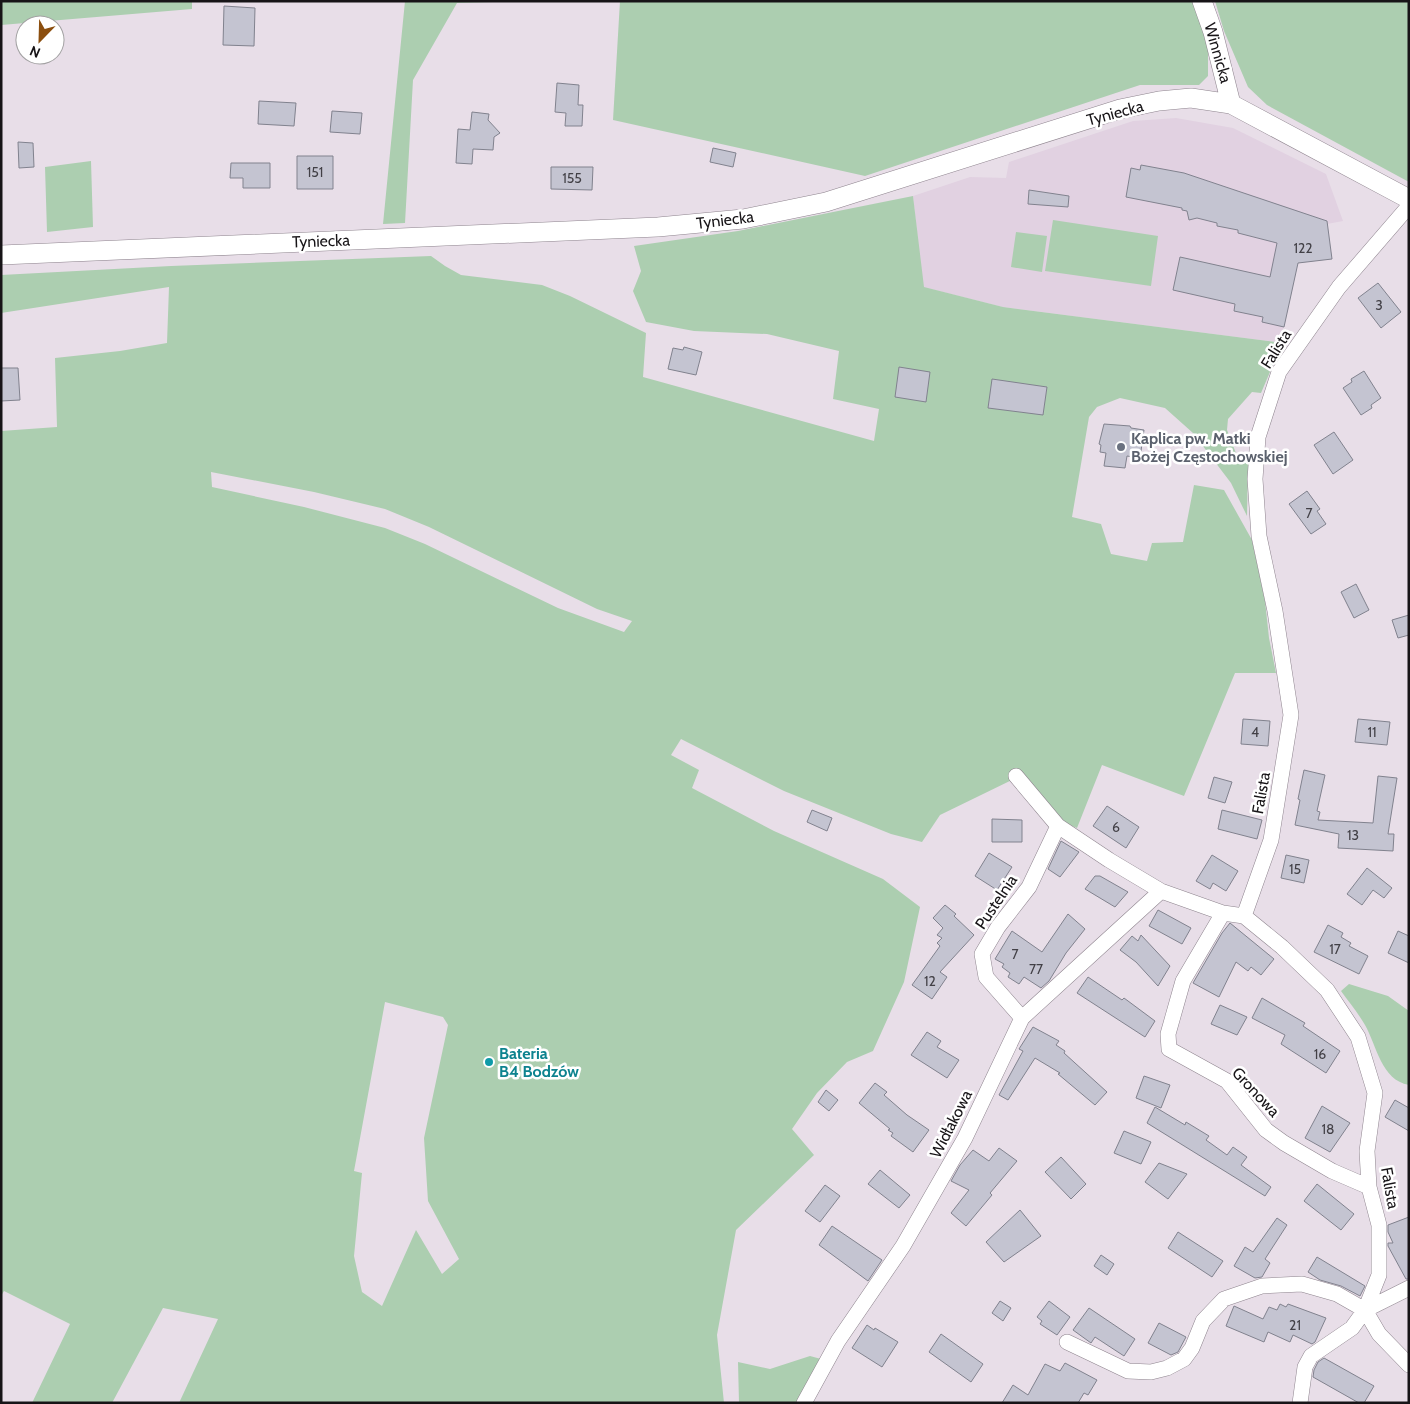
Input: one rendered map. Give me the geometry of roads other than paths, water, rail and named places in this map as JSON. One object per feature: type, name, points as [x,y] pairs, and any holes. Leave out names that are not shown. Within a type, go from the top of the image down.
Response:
[{"type":"street","name":"Winnicka","points":[[1202,1],[1216,40],[1231,104]]},
{"type":"street","name":"Tyniecka","points":[[1,255],[658,227],[744,219],[826,202],[1120,109],[1159,101],[1191,98],[1231,104],[1409,199]]},
{"type":"street","name":"Falista","points":[[1365,1310],[1379,1275],[1379,1226],[1369,1187],[1367,1151],[1375,1093],[1358,1037],[1327,990],[1282,947],[1244,916],[1270,840],[1292,715],[1275,611],[1259,536],[1255,479],[1258,437],[1279,372],[1338,287],[1409,206]]},
{"type":"street","points":[[1016,776],[1058,826],[1161,891],[1224,913],[1244,916]]},
{"type":"street","name":"Pustelnia","points":[[1022,1018],[986,978],[982,954],[998,927],[1029,887],[1058,826]]},
{"type":"street","name":"Widłakowa","points":[[804,1403],[838,1341],[903,1246],[966,1138],[1022,1018],[1161,891]]},
{"type":"street","name":"Gronowa","points":[[1224,913],[1183,981],[1168,1034],[1170,1049],[1227,1082],[1266,1130],[1284,1143],[1332,1171],[1369,1187]]},
{"type":"street","points":[[1067,1342],[1128,1371],[1151,1372],[1167,1368],[1184,1359],[1192,1348],[1203,1321],[1224,1300],[1262,1286],[1302,1284],[1337,1294],[1365,1310],[1379,1334],[1409,1364]]},
{"type":"street","points":[[1300,1403],[1304,1367],[1311,1356],[1352,1328],[1365,1310],[1409,1288]]},
{"type":"place","name":"Kaplica pw. Matki Bożej Częstochowskiej","points":[[1121,447]]},
{"type":"place","name":"Bateria B4 Bodzów","points":[[489,1062]]}]
